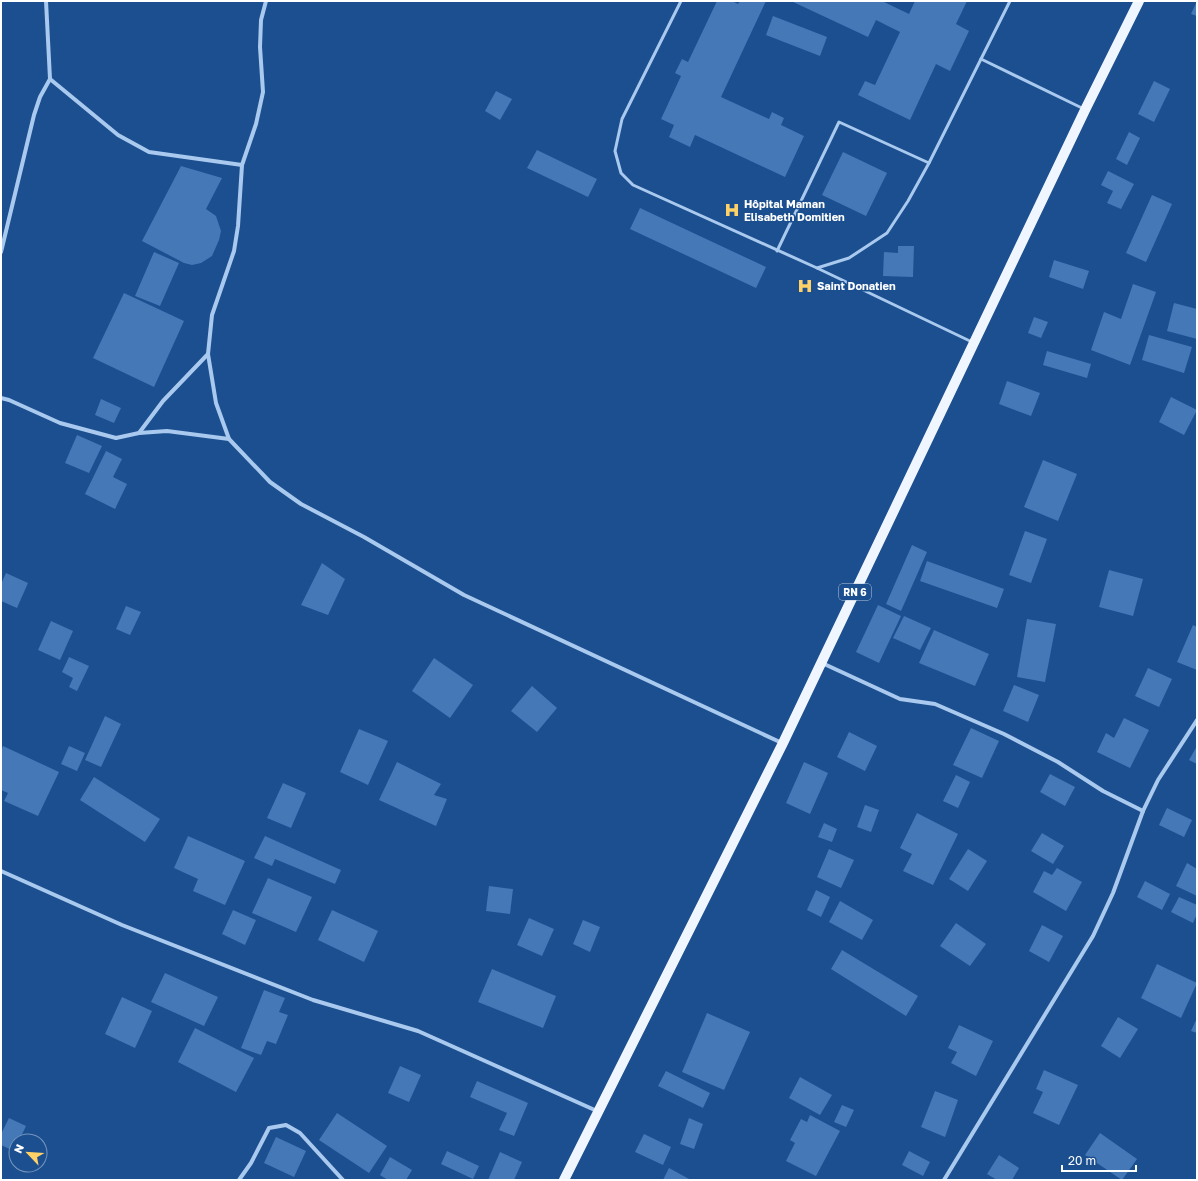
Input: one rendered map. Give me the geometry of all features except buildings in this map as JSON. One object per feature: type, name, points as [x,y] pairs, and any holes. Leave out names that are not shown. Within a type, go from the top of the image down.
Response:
[{"type":"main road","name":"RN 6","points":[[564,1180],[783,743],[1085,110],[1139,1]]},
{"type":"street","points":[[1,252],[34,115],[40,97],[50,79],[46,1]]},
{"type":"street","points":[[266,1],[261,20],[260,47],[263,92],[256,124],[242,165],[238,226],[234,251],[212,315],[208,354],[216,403],[229,439],[270,482],[301,504],[364,537],[464,595],[783,743]]},
{"type":"street","points":[[50,79],[118,136],[149,152],[242,165]]},
{"type":"street","points":[[140,433],[163,401],[208,354]]},
{"type":"street","points":[[1,398],[9,400],[60,424],[116,438],[140,433],[167,431],[229,439]]},
{"type":"street","points":[[822,663],[900,699],[934,704],[1004,734],[1058,762],[1103,791],[1142,811]]},
{"type":"street","points":[[944,1180],[1093,936],[1113,893],[1142,811],[1158,780],[1197,720]]},
{"type":"street","points":[[1,871],[122,925],[313,1000],[418,1031],[597,1112]]},
{"type":"street","points":[[239,1180],[251,1163],[269,1128],[286,1125],[300,1133],[343,1180]]},
{"type":"lane","points":[[681,1],[622,120],[615,151],[622,173],[633,185],[776,251],[817,268],[974,343]]},
{"type":"lane","points":[[817,268],[850,258],[887,233],[908,202],[929,163],[1010,1]]},
{"type":"lane","points":[[981,59],[1085,110]]},
{"type":"lane","points":[[776,251],[839,122],[929,163]]},
{"type":"place","name":"Hôpital Maman Elisabeth Domitien","points":[[732,210]]},
{"type":"place","name":"Saint Donatien","points":[[805,286]]}]
